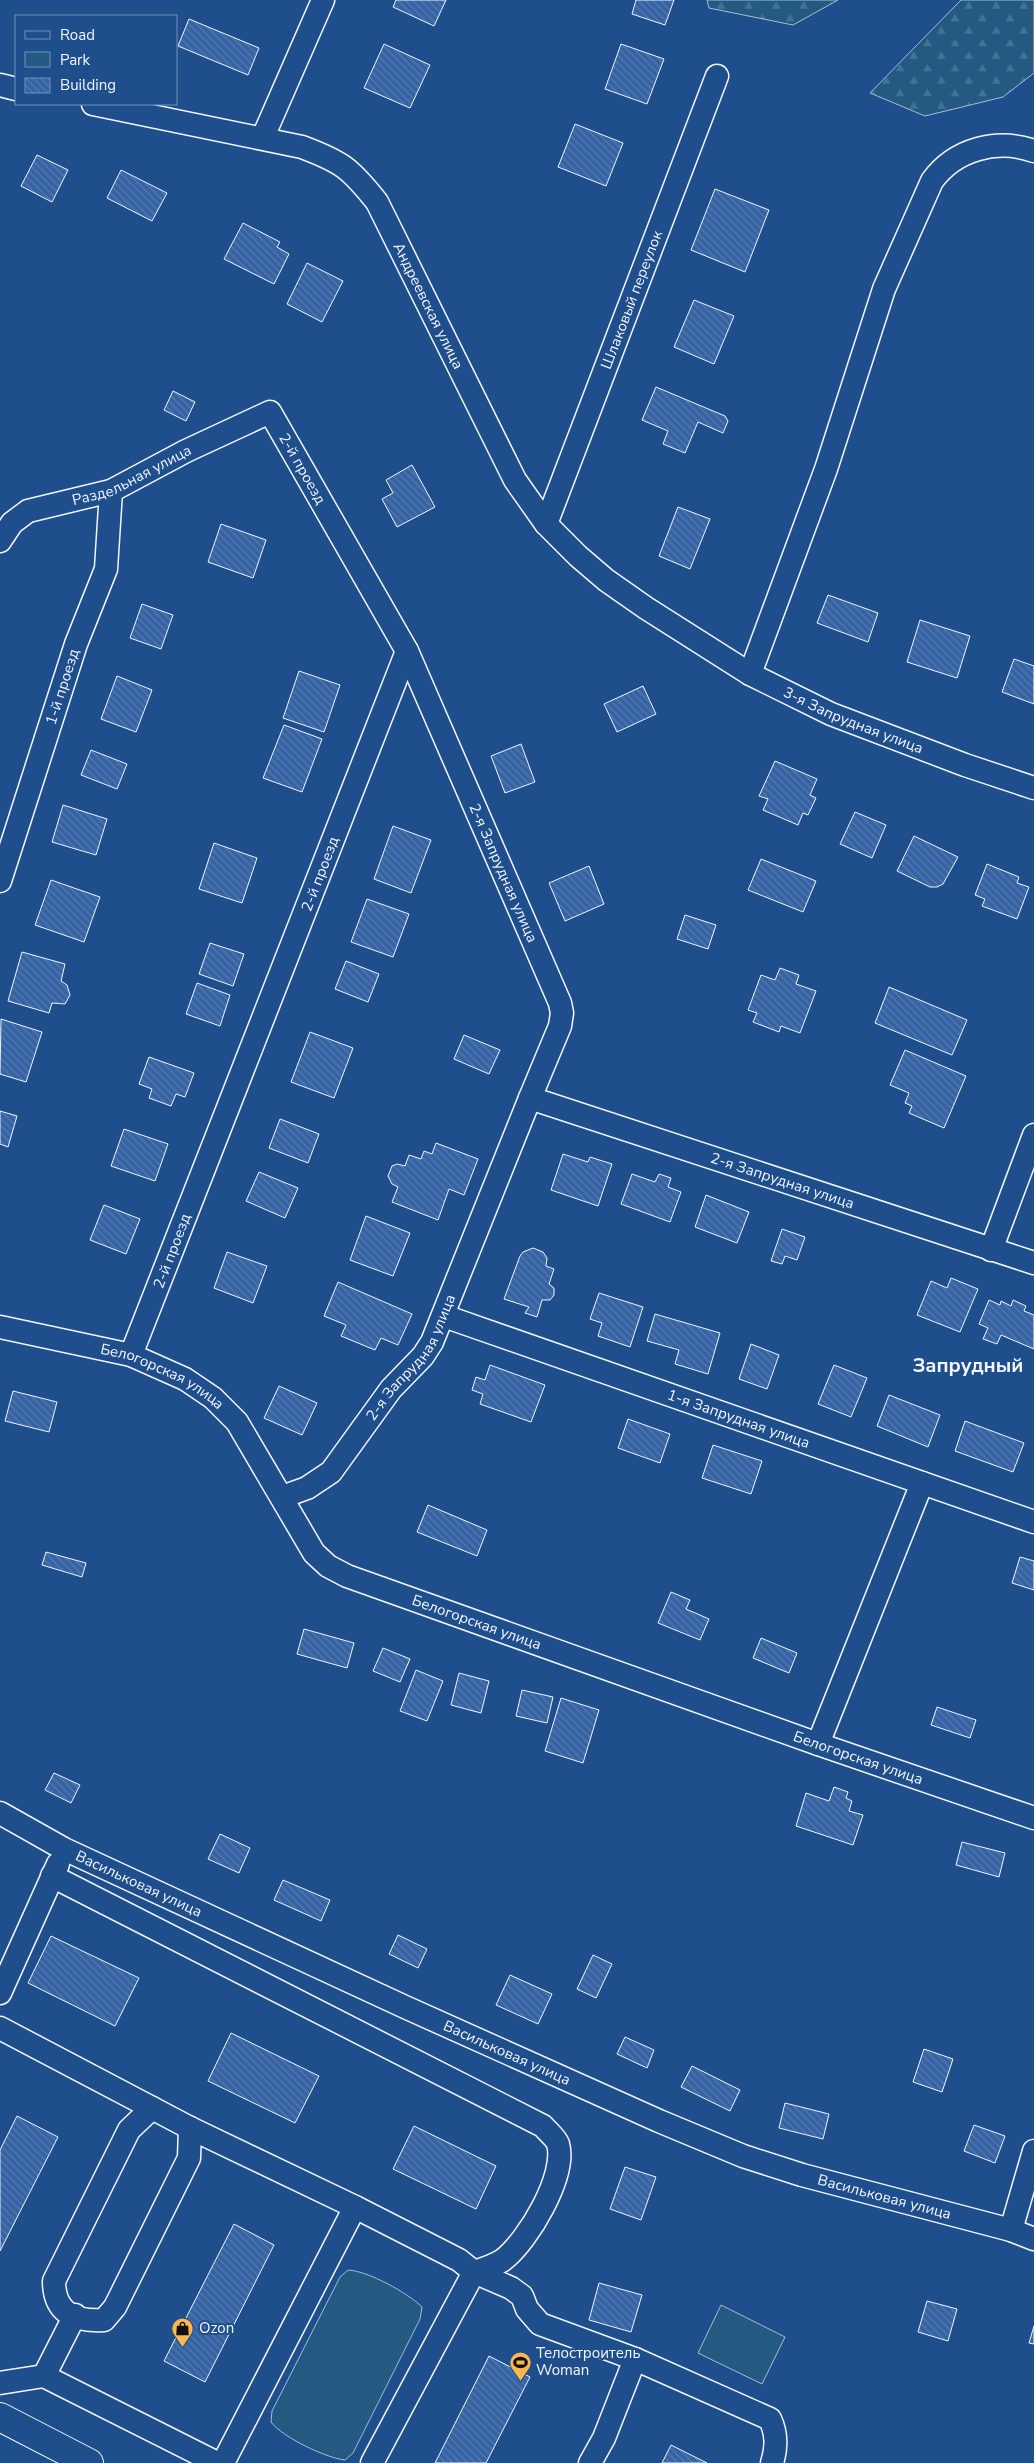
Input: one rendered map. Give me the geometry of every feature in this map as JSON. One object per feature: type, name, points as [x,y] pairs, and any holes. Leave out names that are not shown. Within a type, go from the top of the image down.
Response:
[{"type":"main road","points":[[0,2418],[89,2463]]},
{"type":"street","points":[[263,137],[323,0]]},
{"type":"street","name":"Шлаковый переулок","points":[[546,524],[717,76]]},
{"type":"street","points":[[0,86],[15,89]]},
{"type":"street","name":"Андреевская улица","points":[[98,105],[263,137],[302,147],[334,159],[355,174],[377,202],[515,480],[546,524],[578,556],[606,580],[682,632]]},
{"type":"street","points":[[750,674],[826,469],[884,289],[932,181],[940,169],[952,159],[986,147],[1009,145],[1034,151]]},
{"type":"street","name":"Раздельная улица","points":[[0,541],[12,523],[28,511],[111,491],[186,451],[270,412]]},
{"type":"street","name":"2-й проезд","points":[[131,1355],[407,651],[270,412]]},
{"type":"street","name":"1-й проезд","points":[[0,881],[76,644],[106,569],[111,491]]},
{"type":"street","name":"3-я Запрудная улица","points":[[682,632],[750,674],[831,714],[965,765],[1034,788]]},
{"type":"street","name":"2-я Запрудная улица","points":[[282,1496],[307,1488],[331,1472],[391,1389],[422,1356],[432,1342],[560,1026],[562,1013],[560,1003],[407,651]]},
{"type":"street","name":"2-я Запрудная улица","points":[[530,1098],[1034,1263]]},
{"type":"street","points":[[991,1250],[1034,1135]]},
{"type":"street","name":"1-я Запрудная улица","points":[[444,1316],[1034,1522]]},
{"type":"street","name":"Белогорская улица","points":[[0,1327],[131,1355],[185,1379],[213,1398],[237,1422],[314,1553],[328,1566],[346,1576],[818,1744],[1034,1818]]},
{"type":"street","points":[[818,1744],[922,1483]]},
{"type":"street","name":"Васильковая улица","points":[[0,1813],[64,1849],[405,2007],[659,2121],[743,2156],[802,2175],[1011,2230],[1034,2239]]},
{"type":"street","points":[[0,1993],[6,1969],[64,1849]]},
{"type":"street","points":[[52,1876],[543,2126],[558,2142],[560,2159],[544,2205],[528,2232],[504,2259],[474,2272],[372,2463]]},
{"type":"street","points":[[0,2028],[190,2128],[355,2206],[460,2260],[474,2272],[511,2288],[522,2296],[527,2309],[540,2324],[634,2359],[770,2419],[776,2432],[775,2452],[772,2463]]},
{"type":"street","points":[[152,2108],[139,2118],[129,2130],[54,2281],[54,2294],[58,2306],[75,2316],[88,2321],[104,2320],[115,2307],[189,2158],[190,2128]]},
{"type":"street","points":[[1011,2230],[1034,2151]]},
{"type":"street","points":[[223,2463],[355,2206]]},
{"type":"street","points":[[44,2376],[75,2316]]},
{"type":"street","points":[[590,2463],[604,2438],[634,2359]]},
{"type":"street","points":[[0,2383],[44,2376],[217,2463]]},
{"type":"green space","points":[[707,0],[838,0],[793,25],[709,8]]},
{"type":"green space","points":[[961,0],[1034,0],[1034,73],[1003,97],[925,116],[870,93]]},
{"type":"green space","points":[[348,2270],[377,2278],[407,2295],[422,2307],[420,2319],[353,2453],[345,2460],[305,2446],[285,2434],[271,2422],[272,2411],[340,2277]]},
{"type":"green space","points":[[721,2305],[785,2337],[762,2384],[698,2353]]},
{"type":"building","points":[[396,0],[446,0],[434,26],[393,7]]},
{"type":"building","points":[[636,0],[674,0],[665,25],[632,14]]},
{"type":"building","points":[[189,19],[259,48],[248,75],[178,46]]},
{"type":"building","points":[[384,44],[430,65],[410,108],[364,88]]},
{"type":"building","points":[[621,44],[664,59],[647,104],[605,89]]},
{"type":"building","points":[[575,124],[623,143],[606,186],[558,167]]},
{"type":"building","points":[[37,155],[68,170],[52,202],[21,186]]},
{"type":"building","points":[[121,170],[167,193],[152,221],[107,198]]},
{"type":"building","points":[[715,189],[769,210],[745,272],[691,250]]},
{"type":"building","points":[[243,223],[280,242],[277,247],[289,254],[274,284],[224,259]]},
{"type":"building","points":[[307,263],[343,281],[322,322],[287,304]]},
{"type":"building","points":[[694,300],[734,316],[714,364],[674,347]]},
{"type":"building","points":[[656,387],[725,416],[728,421],[723,433],[698,422],[685,453],[663,444],[668,431],[642,420]]},
{"type":"building","points":[[173,391],[195,402],[186,421],[164,410]]},
{"type":"building","points":[[412,465],[435,507],[397,527],[382,499],[393,493],[386,480]]},
{"type":"building","points":[[678,507],[710,519],[690,569],[659,556]]},
{"type":"building","points":[[221,524],[266,540],[253,578],[208,562]]},
{"type":"building","points":[[828,595],[878,613],[868,642],[817,623]]},
{"type":"building","points":[[142,604],[173,615],[161,649],[130,638]]},
{"type":"building","points":[[920,620],[970,636],[957,678],[907,662]]},
{"type":"building","points":[[1014,659],[1034,666],[1034,704],[1002,692]]},
{"type":"building","points":[[299,671],[340,685],[324,732],[283,718]]},
{"type":"building","points":[[117,676],[152,690],[136,732],[101,719]]},
{"type":"building","points":[[643,686],[656,714],[617,732],[604,704]]},
{"type":"building","points":[[284,725],[322,739],[302,792],[263,778]]},
{"type":"building","points":[[521,744],[535,782],[505,793],[491,756]]},
{"type":"building","points":[[91,750],[127,764],[117,789],[81,775]]},
{"type":"building","points":[[775,761],[817,779],[810,795],[816,798],[808,815],[803,813],[798,825],[763,810],[768,799],[759,796]]},
{"type":"building","points":[[63,805],[107,819],[96,855],[52,842]]},
{"type":"building","points":[[855,812],[886,825],[872,858],[840,844]]},
{"type":"building","points":[[393,826],[431,840],[411,893],[374,879]]},
{"type":"building","points":[[914,836],[958,857],[943,884],[937,887],[930,887],[897,871]]},
{"type":"building","points":[[214,843],[257,858],[242,903],[199,889]]},
{"type":"building","points":[[761,859],[816,881],[803,912],[748,890]]},
{"type":"building","points":[[987,864],[1019,877],[1017,883],[1029,887],[1017,919],[982,906],[985,899],[975,895]]},
{"type":"building","points":[[589,866],[604,904],[565,921],[549,883]]},
{"type":"building","points":[[51,880],[100,897],[84,942],[35,925]]},
{"type":"building","points":[[367,899],[409,914],[393,957],[351,942]]},
{"type":"building","points":[[685,915],[716,925],[708,949],[677,939]]},
{"type":"building","points":[[210,943],[244,954],[233,986],[199,974]]},
{"type":"building","points":[[22,952],[65,964],[61,981],[67,985],[70,995],[65,1004],[52,1003],[49,1013],[8,1001]]},
{"type":"building","points":[[346,961],[379,974],[368,1002],[335,989]]},
{"type":"building","points":[[780,968],[799,975],[796,984],[816,991],[800,1033],[781,1026],[779,1032],[753,1022],[757,1013],[748,1010],[761,975],[775,980]]},
{"type":"building","points":[[197,983],[230,995],[220,1026],[186,1014]]},
{"type":"building","points":[[889,987],[967,1020],[952,1055],[875,1023]]},
{"type":"building","points":[[1,1019],[42,1032],[26,1082],[0,1074]]},
{"type":"building","points":[[310,1032],[353,1048],[334,1098],[291,1082]]},
{"type":"building","points":[[464,1035],[500,1050],[489,1074],[454,1059]]},
{"type":"building","points":[[905,1050],[966,1076],[944,1128],[909,1113],[912,1106],[905,1103],[909,1093],[890,1085]]},
{"type":"building","points":[[149,1057],[194,1073],[185,1097],[176,1094],[171,1106],[149,1098],[152,1089],[139,1084]]},
{"type":"building","points":[[0,1111],[17,1116],[8,1147],[0,1144]]},
{"type":"building","points":[[280,1119],[319,1134],[308,1163],[269,1148]]},
{"type":"building","points":[[124,1129],[168,1144],[155,1181],[111,1166]]},
{"type":"building","points":[[436,1143],[478,1159],[464,1195],[449,1189],[438,1220],[392,1202],[398,1187],[392,1184],[388,1176],[392,1166],[397,1164],[405,1166],[409,1155],[421,1159],[424,1151],[432,1154]]},
{"type":"building","points":[[563,1154],[588,1162],[590,1157],[612,1164],[598,1206],[551,1190]]},
{"type":"building","points":[[259,1172],[298,1188],[285,1218],[246,1201]]},
{"type":"building","points":[[632,1174],[655,1182],[659,1174],[671,1178],[668,1187],[681,1192],[670,1222],[621,1204]]},
{"type":"building","points":[[706,1195],[749,1212],[737,1243],[695,1227]]},
{"type":"building","points":[[104,1205],[140,1219],[126,1254],[90,1240]]},
{"type":"building","points":[[366,1216],[410,1233],[393,1276],[350,1260]]},
{"type":"building","points":[[782,1229],[805,1237],[797,1260],[785,1256],[782,1264],[771,1261]]},
{"type":"building","points":[[533,1248],[543,1252],[547,1258],[546,1266],[554,1269],[549,1284],[554,1288],[554,1295],[550,1300],[542,1300],[537,1317],[525,1313],[529,1307],[504,1299],[520,1256],[523,1252]]},
{"type":"building","points":[[227,1252],[267,1266],[253,1303],[214,1288]]},
{"type":"building","points":[[951,1278],[978,1289],[960,1332],[917,1315],[931,1281],[947,1288]]},
{"type":"building","points":[[338,1282],[412,1314],[398,1345],[381,1338],[375,1350],[341,1336],[346,1325],[324,1316]]},
{"type":"building","points":[[599,1293],[643,1307],[630,1347],[598,1336],[602,1323],[590,1319]]},
{"type":"building","points":[[989,1300],[1000,1305],[1001,1301],[1011,1306],[1013,1300],[1026,1306],[1024,1311],[1034,1315],[1034,1349],[1001,1335],[997,1344],[983,1339],[988,1328],[979,1324]]},
{"type":"building","points":[[655,1314],[720,1333],[708,1374],[675,1364],[679,1350],[647,1341]]},
{"type":"building","points":[[751,1344],[779,1355],[767,1389],[739,1379]]},
{"type":"building","points":[[490,1365],[545,1385],[531,1422],[480,1404],[483,1394],[472,1390],[476,1377],[485,1380]]},
{"type":"building","points":[[834,1365],[867,1378],[851,1417],[818,1404]]},
{"type":"building","points":[[279,1386],[317,1403],[302,1435],[264,1418]]},
{"type":"building","points":[[13,1391],[57,1402],[49,1432],[5,1421]]},
{"type":"building","points":[[889,1395],[940,1415],[928,1447],[877,1426]]},
{"type":"building","points":[[628,1419],[670,1434],[660,1463],[618,1448]]},
{"type":"building","points":[[965,1421],[1024,1443],[1013,1472],[955,1451]]},
{"type":"building","points":[[713,1445],[762,1461],[751,1494],[702,1478]]},
{"type":"building","points":[[428,1505],[487,1530],[477,1556],[417,1532]]},
{"type":"building","points":[[46,1552],[86,1563],[82,1577],[42,1565]]},
{"type":"building","points":[[1020,1557],[1034,1561],[1034,1590],[1012,1583]]},
{"type":"building","points":[[671,1592],[690,1600],[686,1609],[709,1619],[700,1640],[658,1623]]},
{"type":"building","points":[[304,1629],[354,1643],[347,1668],[297,1654]]},
{"type":"building","points":[[761,1638],[797,1653],[789,1673],[753,1658]]},
{"type":"building","points":[[383,1648],[410,1659],[400,1682],[373,1671]]},
{"type":"building","points":[[416,1670],[443,1681],[427,1721],[400,1711]]},
{"type":"building","points":[[459,1673],[489,1681],[481,1713],[451,1705]]},
{"type":"building","points":[[522,1690],[553,1697],[547,1723],[516,1716]]},
{"type":"building","points":[[561,1698],[599,1710],[583,1763],[545,1751]]},
{"type":"building","points":[[937,1707],[976,1720],[970,1738],[931,1725]]},
{"type":"building","points":[[54,1773],[80,1785],[71,1803],[45,1790]]},
{"type":"building","points":[[834,1787],[848,1792],[846,1798],[852,1801],[849,1811],[863,1815],[853,1845],[796,1826],[806,1793],[829,1801]]},
{"type":"building","points":[[220,1834],[250,1848],[239,1873],[208,1859]]},
{"type":"building","points":[[962,1842],[1005,1853],[999,1877],[956,1865]]},
{"type":"building","points":[[283,1880],[330,1900],[321,1921],[274,1900]]},
{"type":"building","points":[[398,1935],[427,1949],[418,1968],[389,1954]]},
{"type":"building","points":[[51,1936],[139,1978],[115,2026],[28,1983]]},
{"type":"building","points":[[593,1955],[612,1964],[596,1998],[577,1989]]},
{"type":"building","points":[[510,1975],[552,1994],[538,2024],[496,2005]]},
{"type":"building","points":[[231,2033],[319,2076],[295,2123],[208,2081]]},
{"type":"building","points":[[625,2037],[654,2050],[647,2068],[617,2054]]},
{"type":"building","points":[[924,2049],[953,2059],[942,2092],[913,2082]]},
{"type":"building","points":[[692,2066],[740,2090],[730,2111],[681,2087]]},
{"type":"building","points":[[785,2103],[829,2114],[823,2139],[779,2128]]},
{"type":"building","points":[[17,2116],[58,2137],[0,2251],[0,2150]]},
{"type":"building","points":[[974,2125],[1005,2136],[995,2163],[964,2151]]},
{"type":"building","points":[[414,2126],[496,2166],[476,2209],[393,2169]]},
{"type":"building","points":[[625,2167],[656,2177],[641,2220],[610,2209]]},
{"type":"building","points":[[234,2224],[274,2245],[205,2382],[164,2361]]},
{"type":"building","points":[[599,2283],[642,2295],[631,2332],[589,2320]]},
{"type":"building","points":[[927,2301],[957,2309],[948,2341],[918,2332]]},
{"type":"building","points":[[1034,2326],[1034,2344],[1029,2343]]},
{"type":"building","points":[[489,2356],[530,2377],[486,2463],[435,2463]]},
{"type":"building","points":[[671,2445],[707,2463],[662,2463]]},
{"type":"place","name":"Ozon","points":[[183,2347]]},
{"type":"place","name":"Телостроитель Woman","points":[[520,2381]]},
{"type":"district","name":"Запрудный","points":[[968,1365]]}]
